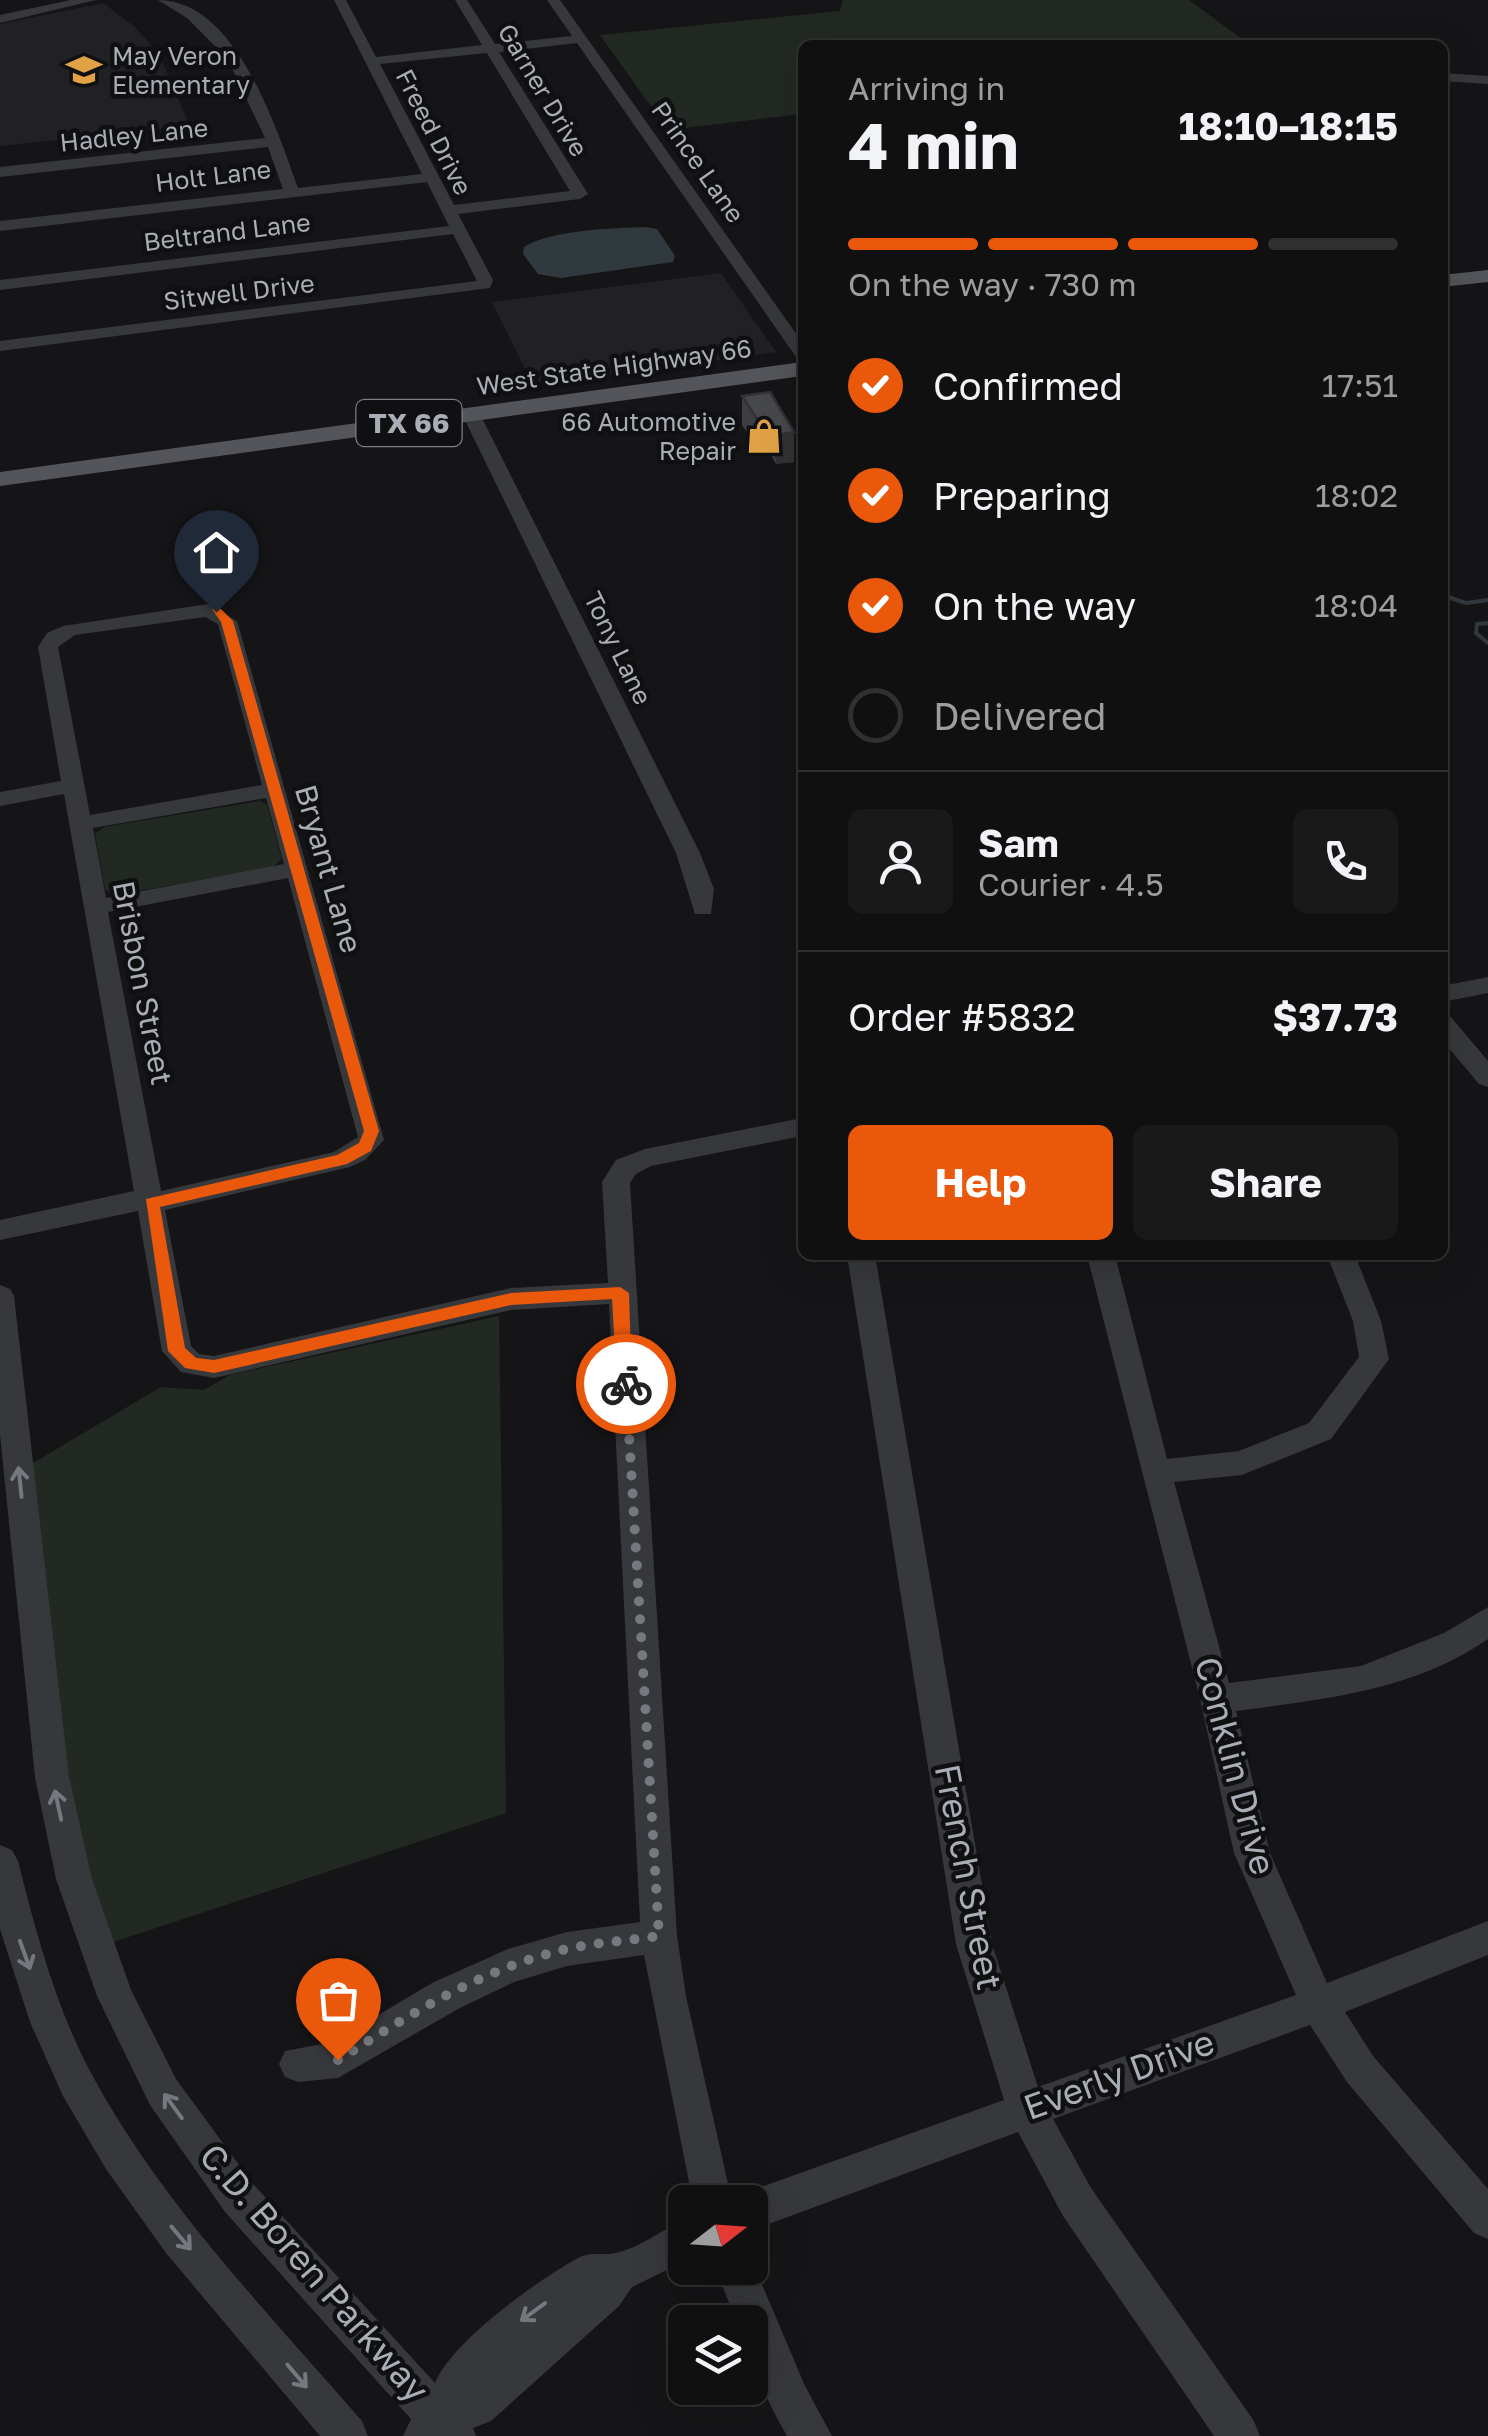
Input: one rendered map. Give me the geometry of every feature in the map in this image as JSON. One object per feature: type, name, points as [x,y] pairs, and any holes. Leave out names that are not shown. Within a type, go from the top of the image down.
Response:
[{"type":"main road","points":[[1448,281],[1488,276]]},
{"type":"main road","name":"West State Highway 66","points":[[8,478],[798,370]]},
{"type":"street","points":[[0,20],[90,0]]},
{"type":"street","points":[[164,0],[185,3],[220,36],[236,60],[292,192]]},
{"type":"street","name":"Freed Drive","points":[[340,0],[450,210],[484,285]]},
{"type":"street","name":"Garner Drive","points":[[450,210],[580,194],[461,0]]},
{"type":"street","name":"Prince Lane","points":[[553,0],[798,347]]},
{"type":"street","points":[[372,61],[580,40]]},
{"type":"street","points":[[1448,77],[1488,80]]},
{"type":"street","name":"Hadley Lane","points":[[0,172],[273,142]]},
{"type":"street","name":"Holt Lane","points":[[0,226],[432,176]]},
{"type":"street","name":"Beltrand Lane","points":[[0,284],[459,229]]},
{"type":"street","name":"Sitwell Drive","points":[[0,346],[484,285]]},
{"type":"street","name":"Tony Lane","points":[[471,414],[688,853],[702,889],[703,910]]},
{"type":"street","name":"Brisbon Street","points":[[216,612],[198,609],[70,630],[54,637],[48,647],[177,1351],[191,1364],[214,1367],[511,1299],[620,1293]]},
{"type":"street","name":"Bryant Lane","points":[[151,1203],[341,1160],[366,1147],[372,1131],[227,621],[216,612]]},
{"type":"street","points":[[0,787],[70,780]]},
{"type":"street","points":[[0,799],[70,780]]},
{"type":"street","points":[[79,824],[274,790]]},
{"type":"street","points":[[95,907],[297,869]]},
{"type":"street","points":[[1448,993],[1488,985]]},
{"type":"street","points":[[1448,1029],[1488,1078]]},
{"type":"street","points":[[709,2185],[668,1996],[659,1936],[616,1182],[626,1167],[645,1158],[798,1128]]},
{"type":"street","points":[[0,1230],[132,1202],[151,1203]]},
{"type":"street","points":[[0,1244],[132,1216],[151,1203]]},
{"type":"street","name":"French Street","points":[[862,1260],[974,1944],[1026,2108],[1077,2202],[1239,2436]]},
{"type":"street","name":"Conklin Drive","points":[[1102,1260],[1217,1698],[1252,1853],[1318,2004],[1360,2069],[1488,2220]]},
{"type":"street","points":[[1155,1472],[1242,1463],[1320,1431],[1374,1358],[1367,1321],[1343,1260]]},
{"type":"street","name":"C.D. Boren Parkway","points":[[0,1296],[52,1777],[74,1879],[115,1996],[163,2092],[239,2198],[440,2430]]},
{"type":"street","points":[[1217,1698],[1362,1680],[1456,1643],[1488,1621]]},
{"type":"street","points":[[0,1861],[20,1942],[49,2020],[90,2109],[145,2194],[347,2436]]},
{"type":"street","points":[[298,2064],[338,2060],[444,1996],[508,1966],[567,1949],[659,1936]]},
{"type":"street","name":"Everly Drive","points":[[768,2204],[1488,1938]]},
{"type":"street","points":[[440,2430],[476,2406],[544,2342],[606,2292],[618,2273],[668,2248]]},
{"type":"street","points":[[743,2285],[790,2401],[811,2436]]},
{"type":"shaded area","points":[[843,0],[1189,0],[1243,40],[798,40],[798,114],[668,130],[600,35],[840,11]]},
{"type":"shaded area","name":"May Veron Elementary","points":[[103,3],[135,27],[159,54],[190,126],[0,146],[0,24]]},
{"type":"shaded area","points":[[657,229],[675,256],[673,262],[561,278],[538,274],[523,254],[524,247],[550,237]]},
{"type":"shaded area","points":[[721,273],[776,352],[533,385],[492,302]]},
{"type":"shaded area","points":[[260,801],[267,805],[282,859],[273,867],[116,895],[105,890],[95,834],[104,827]]},
{"type":"shaded area","points":[[499,1316],[506,1813],[107,1944],[77,1842],[28,1466],[161,1387],[204,1390],[230,1375]]},
{"type":"building","points":[[770,392],[794,432],[777,435],[769,421],[759,422],[742,396]]},
{"type":"waterway","points":[[1448,597],[1466,603],[1488,600]]},
{"type":"waterway","points":[[1488,623],[1477,624],[1476,633],[1488,643]]},
{"type":"way so far","points":[[338,2060],[444,1996],[508,1966],[567,1949],[659,1936],[626,1384]]},
{"type":"place","name":"May Veron Elementary","points":[[84,70]]},
{"type":"place","name":"66 Automotive Repair","points":[[764,436]]},
{"type":"route","points":[[216,612],[227,621],[372,1131],[366,1147],[341,1160],[151,1203],[177,1351],[191,1364],[214,1367],[511,1299],[620,1293],[626,1384]]}]
